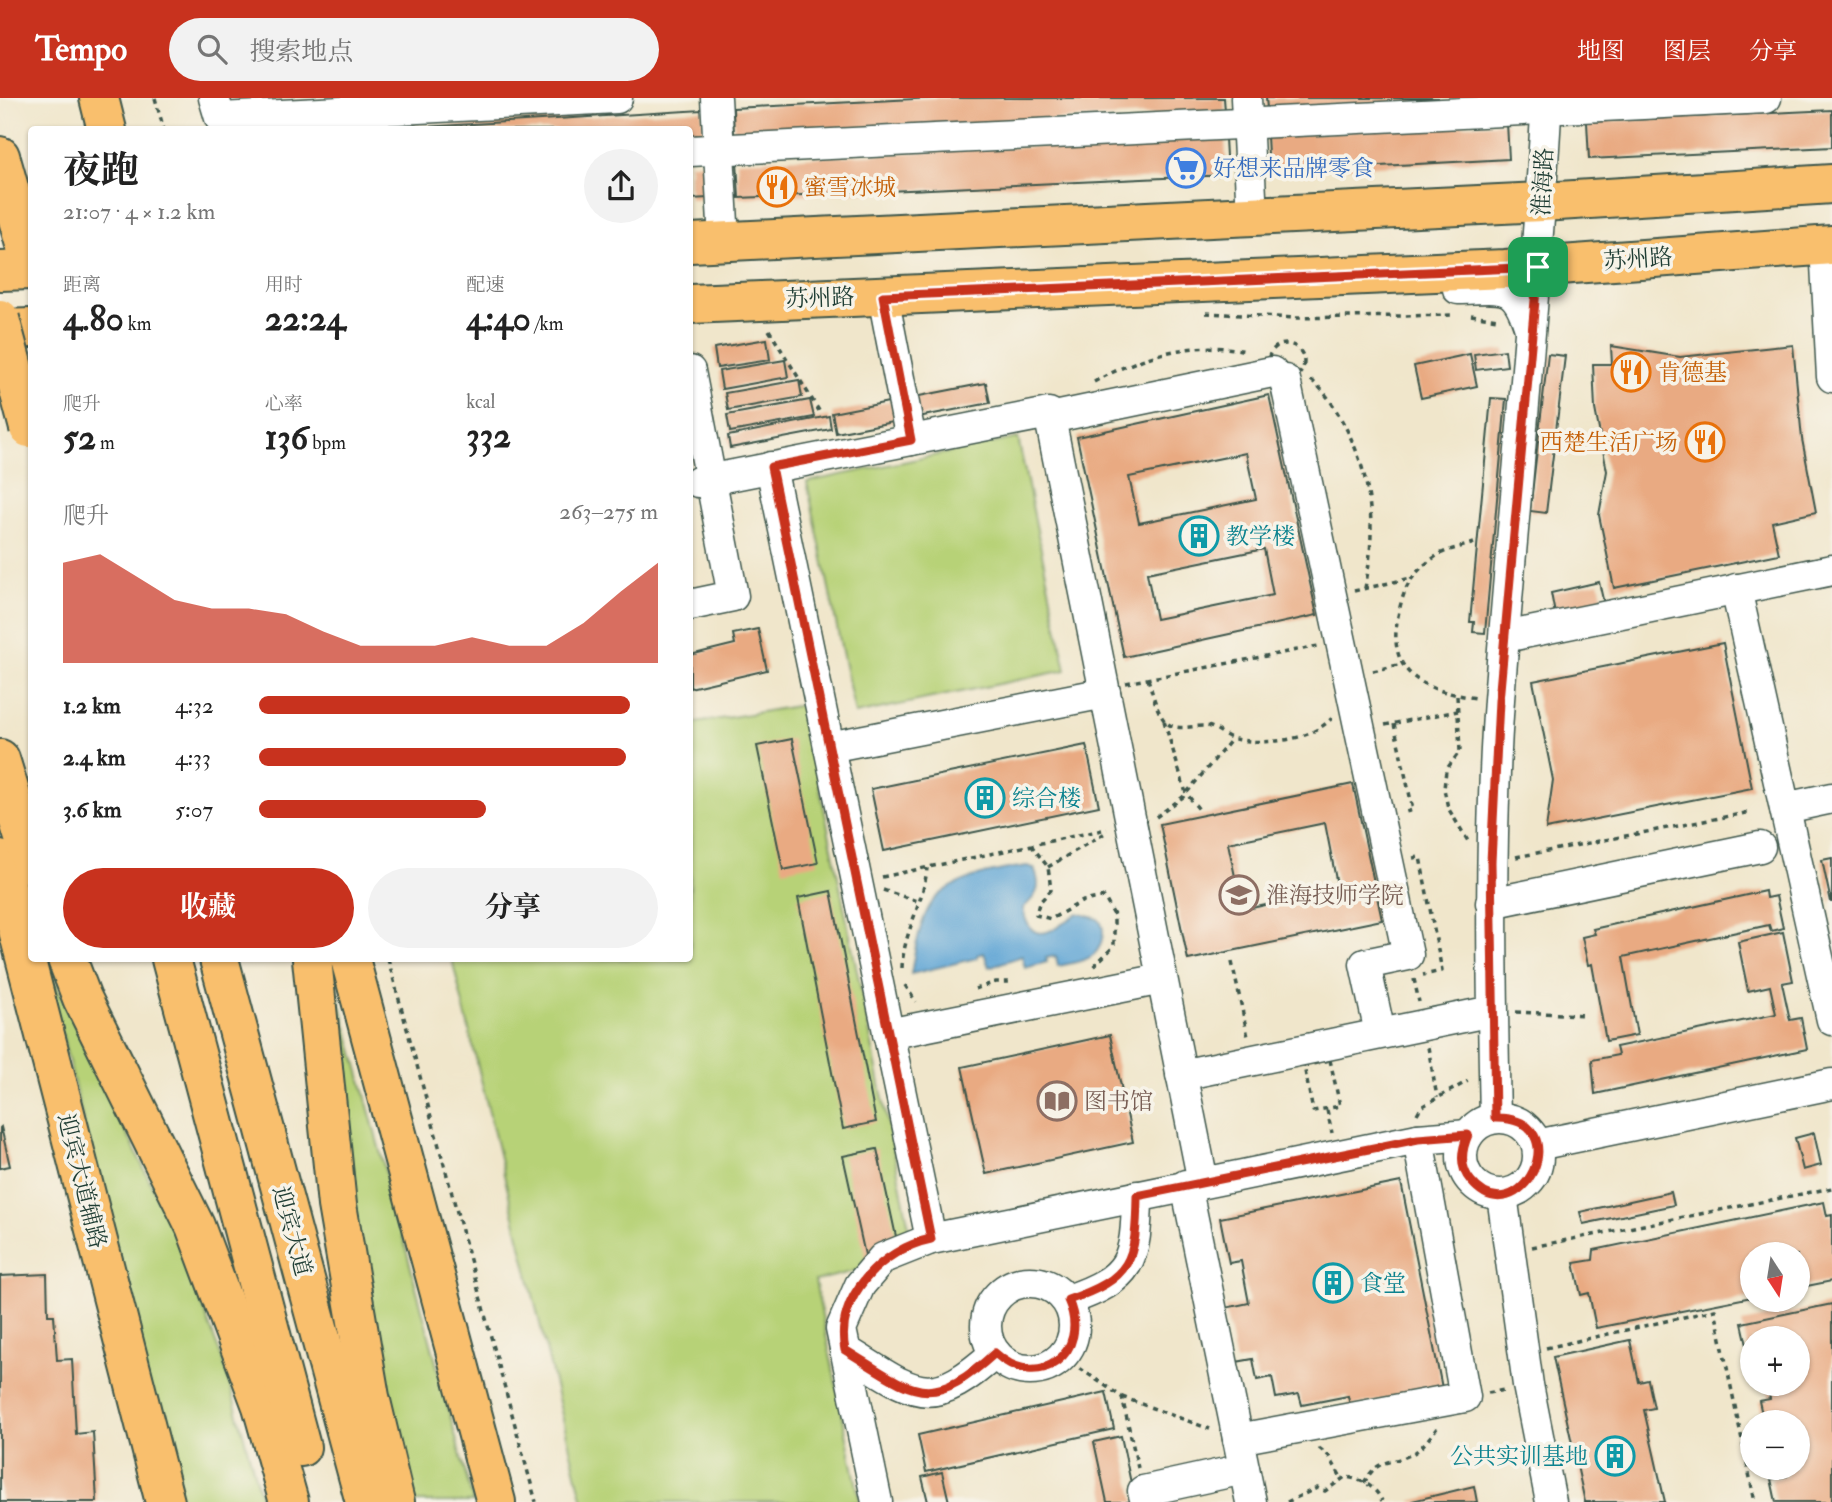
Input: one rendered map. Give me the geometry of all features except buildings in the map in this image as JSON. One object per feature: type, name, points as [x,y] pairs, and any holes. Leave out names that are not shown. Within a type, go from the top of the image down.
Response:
[{"type":"main road","points":[[99,98],[106,126]]},
{"type":"main road","points":[[4,169],[28,256]]},
{"type":"main road","points":[[707,242],[1542,202],[1832,184]]},
{"type":"main road","name":"苏州路","points":[[693,304],[1538,267],[1829,245]]},
{"type":"main road","points":[[0,271],[28,270]]},
{"type":"main road","points":[[0,319],[28,424]]},
{"type":"main road","points":[[0,329],[28,328]]},
{"type":"main road","points":[[0,760],[28,851]]},
{"type":"main road","name":"迎宾大道辅路","points":[[0,860],[165,1502]]},
{"type":"main road","points":[[68,962],[82,998],[195,1226],[262,1406],[289,1502]]},
{"type":"main road","name":"迎宾大道","points":[[172,962],[316,1502]]},
{"type":"main road","name":"迎宾大道","points":[[220,962],[365,1502]]},
{"type":"main road","points":[[312,962],[337,1205],[370,1397],[395,1502]]},
{"type":"main road","points":[[351,962],[496,1502]]},
{"type":"street","points":[[214,98],[220,118],[438,102],[617,98]]},
{"type":"street","points":[[707,242],[719,149],[716,98]]},
{"type":"street","points":[[693,151],[1246,111],[1766,98]]},
{"type":"street","name":"淮海路","points":[[1495,1118],[1491,862],[1499,701],[1538,267],[1547,103]]},
{"type":"street","points":[[1246,111],[1252,216]]},
{"type":"street","points":[[1829,245],[1832,377]]},
{"type":"street","points":[[1168,283],[1284,295],[1496,288],[1512,292],[1521,301],[1532,335]]},
{"type":"street","points":[[883,296],[911,440]]},
{"type":"street","points":[[1050,418],[1277,367],[1331,596],[1408,955],[1365,964],[1380,1033]]},
{"type":"street","points":[[693,395],[704,481],[733,596],[693,604]]},
{"type":"street","points":[[704,481],[1049,413],[1181,1075],[1194,1184],[1251,1502]]},
{"type":"street","points":[[771,467],[931,1239]]},
{"type":"street","points":[[1505,637],[1832,569]]},
{"type":"street","points":[[1735,589],[1832,1020]]},
{"type":"street","points":[[829,747],[1104,690]]},
{"type":"street","points":[[1785,808],[1832,799]]},
{"type":"street","points":[[1491,903],[1760,847]]},
{"type":"street","points":[[888,1034],[1162,979]]},
{"type":"street","points":[[1181,1075],[1492,1011]]},
{"type":"street","points":[[1538,1145],[1832,1084]]},
{"type":"street","points":[[1495,1118],[1516,1121],[1526,1127],[1538,1145],[1537,1168],[1532,1178],[1524,1187],[1502,1195],[1479,1189],[1470,1181],[1461,1158],[1468,1135],[1475,1127],[1495,1118]]},
{"type":"street","points":[[877,1502],[841,1329],[860,1285],[883,1258],[931,1239],[1418,1139],[1468,1135]]},
{"type":"street","points":[[1238,1439],[1465,1397],[1418,1139]]},
{"type":"street","points":[[1502,1195],[1528,1385],[1551,1502]]},
{"type":"street","points":[[1068,1300],[1101,1289],[1117,1276],[1129,1259],[1136,1242],[1137,1196]]},
{"type":"street","points":[[1038,1282],[1058,1290],[1068,1300],[1074,1314],[1075,1330],[1063,1357],[1036,1370],[1006,1364],[995,1353],[985,1327],[994,1300],[1004,1290],[1017,1283],[1038,1282]]},
{"type":"street","points":[[845,1350],[915,1389],[935,1392],[966,1380],[995,1353]]},
{"type":"street","points":[[1144,1497],[1244,1469]]},
{"type":"path","points":[[155,98],[163,126]]},
{"type":"path","points":[[765,324],[821,414]]},
{"type":"path","points":[[1093,383],[1152,355],[1179,348],[1208,346],[1250,352]]},
{"type":"path","points":[[1277,367],[1320,386],[1353,440],[1366,472],[1371,555],[1365,588]]},
{"type":"path","points":[[1474,543],[1440,554],[1413,577],[1404,588],[1393,639],[1402,664],[1409,674],[1441,694],[1499,701]]},
{"type":"path","points":[[1331,596],[1413,577]]},
{"type":"path","points":[[1104,690],[1147,679],[1341,642]]},
{"type":"path","points":[[1164,720],[1175,727],[1208,726],[1232,738],[1268,743],[1296,737],[1326,724],[1350,686],[1402,664]]},
{"type":"path","points":[[1147,679],[1164,720],[1186,793],[1201,812]]},
{"type":"path","points":[[1457,696],[1460,751],[1446,770],[1444,789],[1448,808],[1464,839],[1491,862],[1751,812]]},
{"type":"path","points":[[1360,730],[1458,711]]},
{"type":"path","points":[[1131,824],[1158,816],[1186,793],[1232,738]]},
{"type":"path","points":[[857,883],[1114,828],[1048,867]]},
{"type":"path","points":[[1031,845],[1048,867],[1051,890],[1039,903],[1035,915],[1051,919],[1083,901],[1104,897],[1114,915],[1114,946],[1088,970]]},
{"type":"path","points":[[919,1005],[904,985],[902,964],[928,868]]},
{"type":"path","points":[[857,883],[920,902]]},
{"type":"path","points":[[389,962],[536,1502]]},
{"type":"path","points":[[1232,962],[1253,1060]]},
{"type":"path","points":[[969,992],[996,982],[1011,982]]},
{"type":"path","points":[[1492,1011],[1585,1015]]},
{"type":"path","points":[[1330,1060],[1340,1106],[1313,1111],[1304,1066],[1330,1060]]},
{"type":"path","points":[[1510,1251],[1832,1188]]},
{"type":"path","points":[[1524,1353],[1715,1310],[1755,1502]]},
{"type":"path","points":[[1063,1357],[1122,1397],[1238,1439]]},
{"type":"path","points":[[1465,1397],[1528,1385]]},
{"type":"path","points":[[1122,1397],[1144,1497]]},
{"type":"path","points":[[1364,1483],[1372,1469],[1387,1460],[1411,1455],[1443,1421]]},
{"type":"path","points":[[1317,1446],[1329,1456],[1342,1479]]},
{"type":"path","points":[[1287,1502],[1317,1488],[1325,1491],[1342,1479],[1356,1479],[1377,1490],[1381,1501]]},
{"type":"green space","points":[[1018,438],[1066,670],[855,714],[807,482]]},
{"type":"green space","points":[[803,705],[910,1232],[858,1270],[815,1281],[860,1502],[583,1502],[453,962],[693,962],[693,723]]},
{"type":"green space","points":[[45,962],[174,1232],[224,1364],[262,1502],[175,1502]]},
{"type":"green space","points":[[329,962],[473,1502],[400,1502],[351,1252]]},
{"type":"water","points":[[1027,866],[1034,868],[1038,880],[1035,895],[1023,908],[1032,929],[1038,933],[1046,932],[1078,913],[1098,919],[1103,933],[1100,946],[1092,956],[1058,966],[1056,956],[1046,958],[1047,962],[1025,968],[1022,956],[989,967],[984,953],[977,955],[977,958],[911,974],[922,922],[936,898],[967,880],[991,872]]},
{"type":"place","name":"好想来品牌零食","points":[[1186,168]]},
{"type":"place","name":"蜜雪冰城","points":[[777,187]]},
{"type":"place","name":"肯德基","points":[[1631,372]]},
{"type":"place","name":"西楚生活广场","points":[[1705,442]]},
{"type":"place","name":"教学楼","points":[[1199,536]]},
{"type":"place","name":"综合楼","points":[[985,798]]},
{"type":"place","name":"淮海技师学院","points":[[1239,895]]},
{"type":"place","name":"图书馆","points":[[1057,1101]]},
{"type":"place","name":"食堂","points":[[1333,1283]]},
{"type":"place","name":"公共实训基地","points":[[1615,1456]]},
{"type":"route","points":[[1538,267],[1499,701],[1491,862],[1495,1118],[1516,1121],[1533,1135],[1538,1145],[1539,1157],[1532,1178],[1524,1187],[1502,1195],[1479,1189],[1470,1181],[1461,1158],[1468,1135],[1418,1139],[1137,1196],[1136,1242],[1129,1259],[1117,1276],[1101,1289],[1068,1300],[1074,1314],[1075,1330],[1063,1357],[1050,1366],[1036,1370],[1020,1369],[1006,1364],[995,1353],[966,1380],[935,1392],[915,1389],[845,1350],[841,1329],[860,1285],[883,1258],[918,1241],[931,1239],[771,467],[911,440],[883,296],[1538,267]]}]
